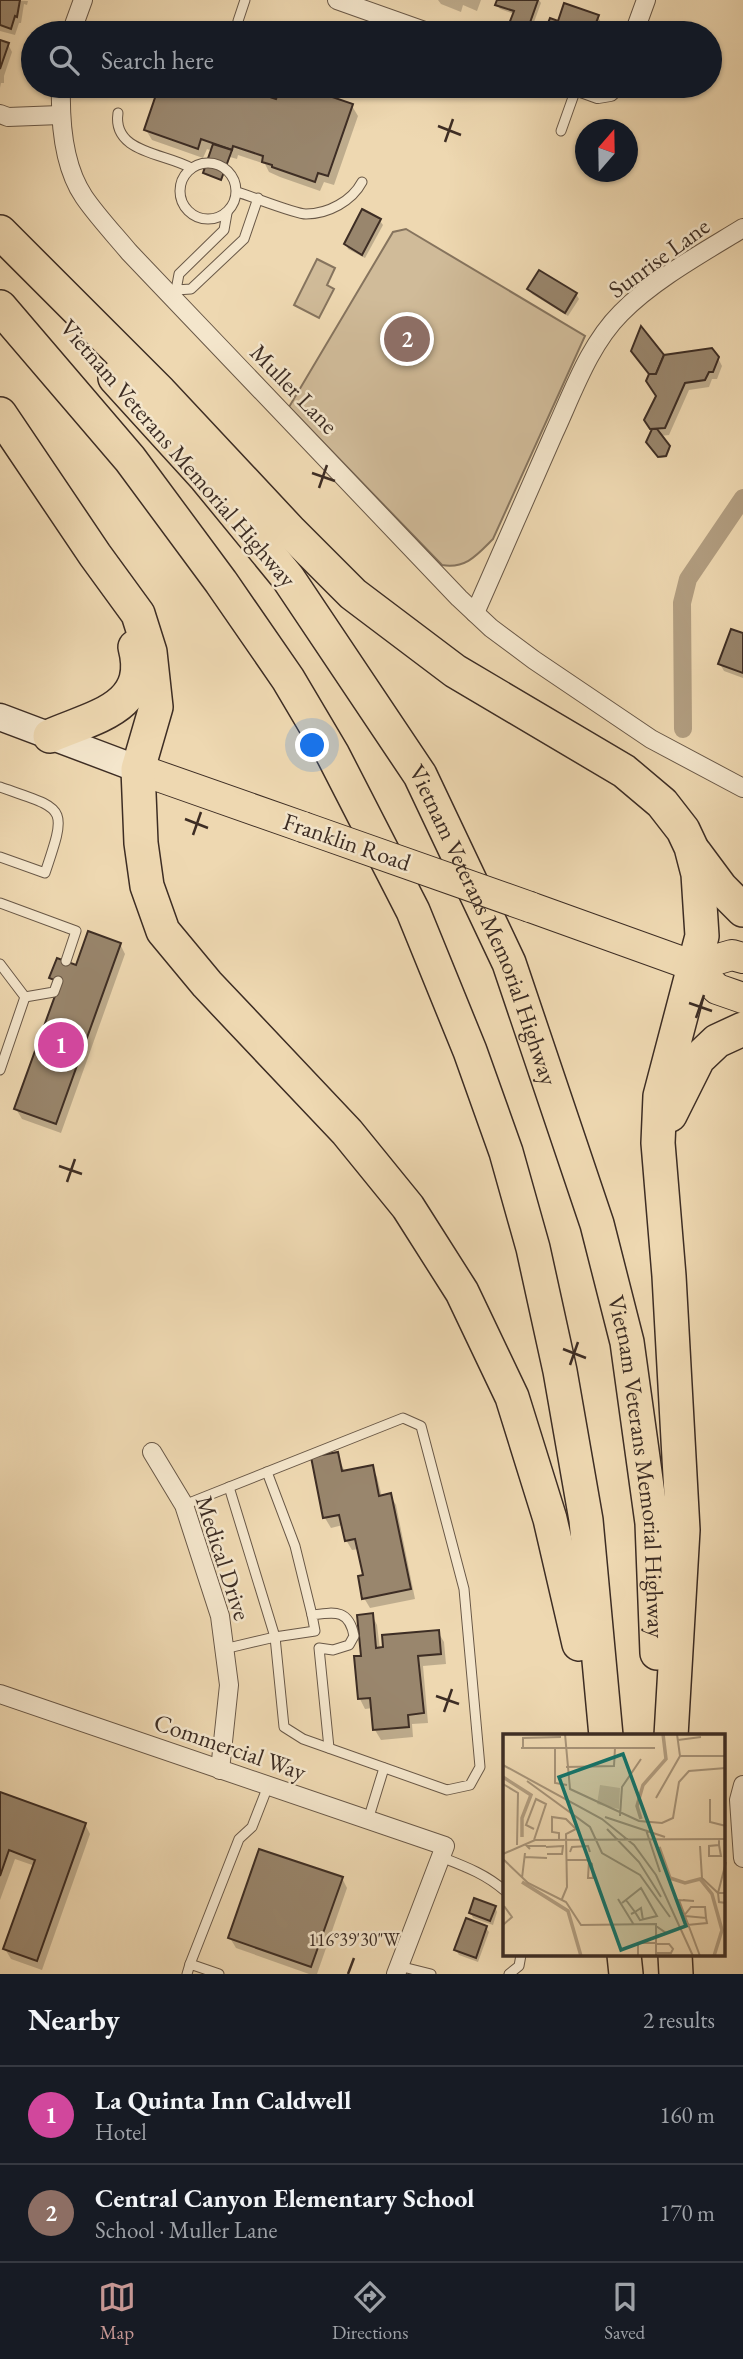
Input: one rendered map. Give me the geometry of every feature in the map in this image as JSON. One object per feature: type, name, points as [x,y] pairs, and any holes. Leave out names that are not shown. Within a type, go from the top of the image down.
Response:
[{"type":"highway","points":[[0,232],[160,392],[291,533],[353,594],[455,671],[624,771],[662,803],[683,830],[698,874],[702,936],[660,1096],[658,1143],[669,1276],[683,1530],[671,1734]]},
{"type":"highway","name":"Vietnam Veterans Memorial Highway","points":[[0,250],[205,478],[288,578],[420,775],[509,963],[597,1224],[627,1342],[652,1523],[661,1734]]},
{"type":"highway","name":"Vietnam Veterans Memorial Highway","points":[[0,307],[130,459],[221,582],[288,679],[332,755],[413,911],[470,1051],[497,1127],[533,1248],[560,1371],[586,1520],[606,1734]]},
{"type":"highway","points":[[0,414],[138,614],[150,652],[156,707],[138,769],[141,843],[147,886],[163,931],[207,984],[347,1132],[408,1207],[462,1292],[506,1385],[550,1519],[572,1607],[596,1734]]},
{"type":"highway","points":[[50,736],[120,706],[134,687],[138,673],[137,655],[130,630],[95,555]]},
{"type":"highway","points":[[691,848],[721,888],[743,910]]},
{"type":"highway","points":[[658,1143],[685,1081],[698,1059],[718,1041],[743,1029]]},
{"type":"highway","points":[[624,1956],[626,1974]]},
{"type":"highway","points":[[675,1956],[677,1974]]},
{"type":"main road","name":"Franklin Road","points":[[0,717],[138,769],[694,966],[718,989],[743,998]]},
{"type":"main road","points":[[694,966],[732,955],[743,958]]},
{"type":"street","points":[[75,21],[83,0]]},
{"type":"street","points":[[337,0],[393,21]]},
{"type":"street","points":[[638,21],[646,0]]},
{"type":"street","name":"Muller Lane","points":[[61,98],[60,115],[68,162],[82,195],[129,252],[173,292],[475,613],[534,660],[651,739],[743,788]]},
{"type":"street","points":[[0,114],[8,117],[60,115]]},
{"type":"street","name":"Sunrise Lane","points":[[475,613],[590,356],[606,330],[622,311],[688,262],[743,228]]},
{"type":"street","name":"Medical Drive","points":[[152,1452],[184,1505],[220,1616],[229,1685],[220,1770]]},
{"type":"street","name":"Commercial Way","points":[[0,1694],[368,1820],[443,1851]]},
{"type":"street","points":[[743,1785],[739,1800],[743,1858]]},
{"type":"street","points":[[398,1970],[443,1851]]},
{"type":"lane","points":[[238,21],[245,0]]},
{"type":"lane","points":[[561,131],[572,98]]},
{"type":"lane","points":[[118,113],[117,128],[128,143],[191,168]]},
{"type":"lane","points":[[227,213],[210,220],[192,215],[185,209],[181,201],[180,183],[191,168],[208,163],[217,164],[231,175],[237,192],[227,213],[224,230],[179,274],[173,292],[191,289],[244,239],[258,198]]},
{"type":"lane","points":[[237,192],[304,215],[340,205],[356,191],[362,181]]},
{"type":"lane","points":[[0,787],[51,806],[60,824],[45,873],[0,857]]},
{"type":"lane","points":[[0,904],[76,931],[66,961]]},
{"type":"lane","points":[[0,964],[25,997]]},
{"type":"lane","points":[[25,997],[54,992],[58,981]]},
{"type":"lane","points":[[0,1070],[25,997]]},
{"type":"lane","points":[[184,1505],[403,1418],[421,1426],[464,1589],[480,1767],[470,1785],[447,1790],[303,1739],[284,1727],[275,1637],[229,1488]]},
{"type":"lane","points":[[267,1472],[295,1546],[312,1615],[319,1648],[329,1748]]},
{"type":"lane","points":[[312,1615],[333,1612],[343,1615],[352,1623],[354,1636],[349,1645],[333,1650],[319,1648]]},
{"type":"lane","points":[[225,1649],[315,1631]]},
{"type":"lane","points":[[368,1820],[384,1768]]},
{"type":"lane","points":[[187,1974],[239,1839],[252,1827],[268,1786]]},
{"type":"lane","points":[[443,1851],[503,1889]]},
{"type":"lane","points":[[509,1974],[519,1966],[521,1956]]},
{"type":"lane","points":[[190,1964],[219,1974]]},
{"type":"lane","points":[[398,1970],[431,1974]]},
{"type":"shaded area","points":[[406,229],[585,336],[493,539],[470,560],[458,565],[442,565],[289,407],[393,232]]},
{"type":"shaded area","points":[[317,259],[335,268],[327,285],[334,289],[319,318],[294,305]]},
{"type":"building","points":[[0,0],[20,0],[17,17],[15,16],[11,29],[0,25]]},
{"type":"building","points":[[497,0],[538,0],[531,21],[510,21],[514,11],[495,5]]},
{"type":"building","points":[[564,3],[599,15],[597,21],[558,21]]},
{"type":"building","points":[[0,40],[9,43],[0,69]]},
{"type":"building","points":[[155,98],[335,98],[353,104],[328,176],[318,173],[315,182],[272,167],[262,162],[263,156],[233,146],[232,150],[201,139],[198,149],[144,130]]},
{"type":"building","points":[[213,144],[232,150],[221,180],[203,173]]},
{"type":"building","points":[[362,209],[381,219],[362,255],[344,244]]},
{"type":"building","points":[[539,270],[577,293],[565,313],[527,289]]},
{"type":"building","points":[[641,326],[664,355],[656,374],[649,374],[631,351]]},
{"type":"building","points":[[712,348],[719,357],[713,372],[709,372],[705,380],[685,383],[665,428],[650,429],[644,420],[656,396],[646,381],[649,374],[656,374],[664,355]]},
{"type":"building","points":[[652,429],[657,429],[670,446],[666,456],[658,457],[646,442]]},
{"type":"building","points":[[731,629],[743,633],[743,673],[718,664]]},
{"type":"building","points":[[88,931],[121,943],[56,1124],[14,1109],[60,982],[49,978],[57,958],[76,965]]},
{"type":"building","points":[[338,1452],[342,1471],[373,1465],[379,1496],[391,1493],[411,1589],[362,1599],[358,1576],[363,1575],[355,1539],[345,1541],[339,1515],[323,1518],[311,1457]]},
{"type":"building","points":[[373,1613],[376,1648],[383,1647],[382,1635],[439,1630],[441,1654],[418,1656],[424,1713],[408,1715],[409,1727],[373,1730],[370,1698],[358,1699],[354,1656],[361,1656],[357,1615]]},
{"type":"building","points":[[0,1792],[86,1823],[37,1961],[3,1949],[35,1860],[9,1850],[0,1876]]},
{"type":"building","points":[[259,1849],[343,1877],[311,1967],[228,1938]]},
{"type":"building","points":[[474,1898],[496,1906],[490,1921],[469,1913]]},
{"type":"building","points":[[466,1918],[487,1926],[476,1958],[454,1950]]},
{"type":"waterway","points":[[683,729],[682,603],[688,579],[743,498]]},
{"type":"place","name":"Central Canyon Elementary School","points":[[407,339]]},
{"type":"place","name":"La Quinta Inn Caldwell","points":[[61,1045]]}]
